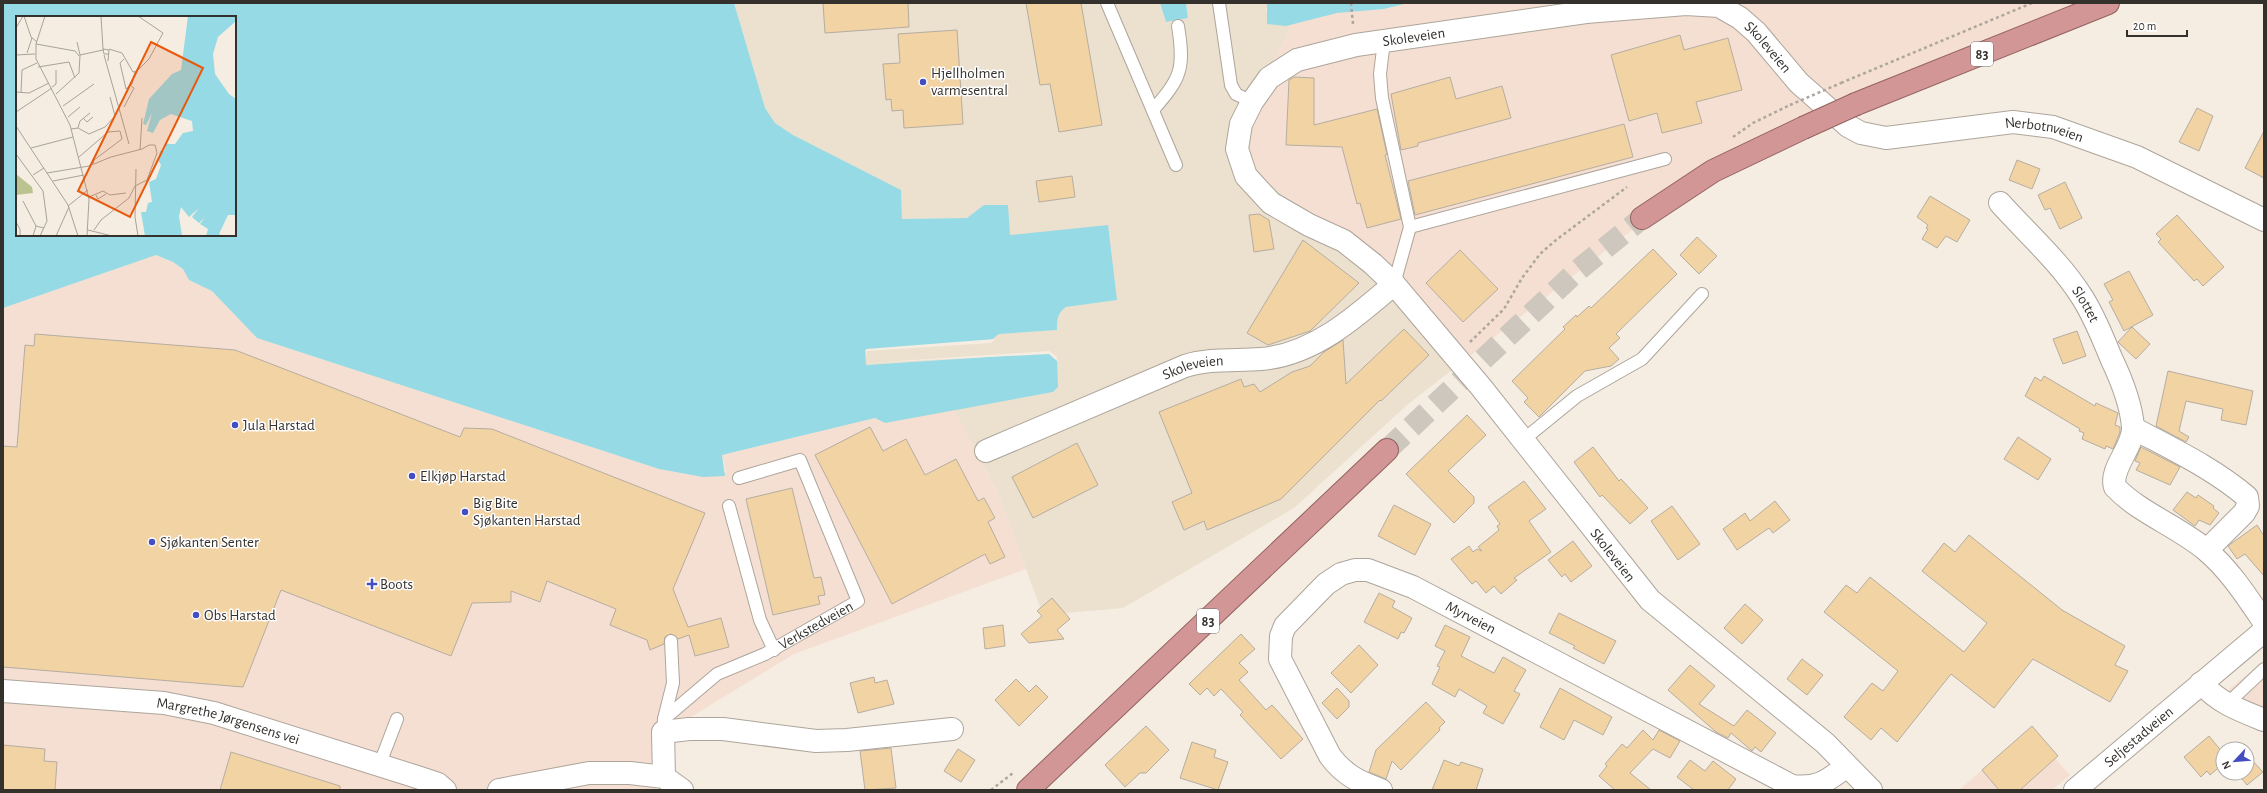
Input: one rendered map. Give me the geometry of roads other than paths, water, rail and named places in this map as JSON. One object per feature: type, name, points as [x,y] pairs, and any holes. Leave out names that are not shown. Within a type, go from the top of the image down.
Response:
[{"type":"highway","name":"83","points":[[1642,218],[1713,171],[1803,128],[1856,104],[2108,3]]},
{"type":"highway","name":"83","points":[[1028,790],[1387,450]]},
{"type":"street","name":"Skoleveien","points":[[1818,101],[1799,83],[1756,32],[1740,18],[1719,6],[1686,4],[1586,12],[1356,45],[1297,60],[1269,78],[1252,102],[1241,124],[1238,149],[1246,176],[1271,203],[1309,225],[1344,241],[1373,264],[1394,284],[1456,356],[1650,600],[1825,743],[1871,790]]},
{"type":"street","name":"Nerbotnveien","points":[[1818,101],[1848,126],[1871,137],[1886,138],[2013,122],[2053,126],[2137,157],[2264,220]]},
{"type":"street","name":"Slottet","points":[[2000,203],[2065,274],[2082,296],[2094,317],[2122,382],[2133,428],[2131,440],[2114,476],[2115,487],[2207,550],[2231,578],[2264,622]]},
{"type":"street","name":"Skoleveien","points":[[986,451],[1185,366],[1209,360],[1262,359],[1280,355],[1320,340],[1359,314],[1394,284]]},
{"type":"street","points":[[2133,428],[2194,460],[2234,486],[2247,497],[2248,506],[2244,512],[2207,550]]},
{"type":"street","name":"Myrveien","points":[[1381,790],[1356,781],[1339,767],[1330,756],[1280,659],[1281,636],[1285,626],[1326,584],[1341,574],[1355,570],[1368,570],[1413,587],[1792,786],[1809,788],[1829,780],[1847,766]]},
{"type":"street","name":"Seljestadveien","points":[[2075,790],[2264,631]]},
{"type":"street","points":[[2201,683],[2211,695],[2226,705],[2264,720]]},
{"type":"street","name":"Margrethe Jørgensens vei","points":[[3,691],[171,704],[214,713],[438,784],[445,790]]},
{"type":"street","points":[[664,777],[664,726],[689,729],[723,728],[816,741],[847,740],[952,729]]},
{"type":"street","points":[[499,790],[589,773],[630,773],[664,777],[682,790]]},
{"type":"lane","points":[[1107,3],[1176,166]]},
{"type":"lane","points":[[1219,3],[1231,85],[1236,94],[1252,102]]},
{"type":"lane","points":[[1153,110],[1173,87],[1181,70],[1182,47],[1178,26]]},
{"type":"lane","points":[[1384,41],[1380,74],[1382,98],[1410,227],[1394,284]]},
{"type":"lane","points":[[1410,227],[1665,159]]},
{"type":"lane","points":[[1523,440],[1577,396],[1642,359],[1702,294]]},
{"type":"lane","name":"Verkstedveien","points":[[664,726],[717,674],[774,650],[858,601],[800,460],[739,478]]},
{"type":"lane","points":[[729,506],[760,620],[774,650]]},
{"type":"lane","points":[[664,726],[673,683],[671,641]]},
{"type":"lane","points":[[2226,705],[2264,669]]},
{"type":"lane","points":[[379,766],[397,719]]},
{"type":"water","points":[[3,3],[734,3],[765,108],[775,123],[793,135],[901,190],[902,219],[967,218],[984,205],[1008,205],[1010,235],[1108,225],[1117,300],[1066,307],[1058,317],[1057,330],[999,334],[990,341],[865,350],[866,365],[1050,353],[1057,360],[1058,387],[1053,392],[885,423],[875,418],[722,455],[725,476],[703,477],[659,469],[257,338],[212,291],[189,280],[183,269],[173,262],[156,255],[3,308]]},
{"type":"water","points":[[1160,3],[1186,3],[1188,18],[1166,22]]},
{"type":"water","points":[[1267,3],[1408,3],[1384,9],[1337,13],[1286,26],[1267,24]]},
{"type":"tunnel","points":[[1387,450],[1577,271],[1642,218]]},
{"type":"place","name":"Hjellholmen varmesentral","points":[[923,82]]},
{"type":"place","name":"Jula Harstad","points":[[235,425]]},
{"type":"place","name":"Elkjøp Harstad","points":[[412,476]]},
{"type":"place","name":"Big Bite Sjøkanten Harstad","points":[[465,512]]},
{"type":"place","name":"Sjøkanten Senter","points":[[152,542]]},
{"type":"place","name":"Boots","points":[[372,584]]},
{"type":"place","name":"Obs Harstad","points":[[196,615]]}]
